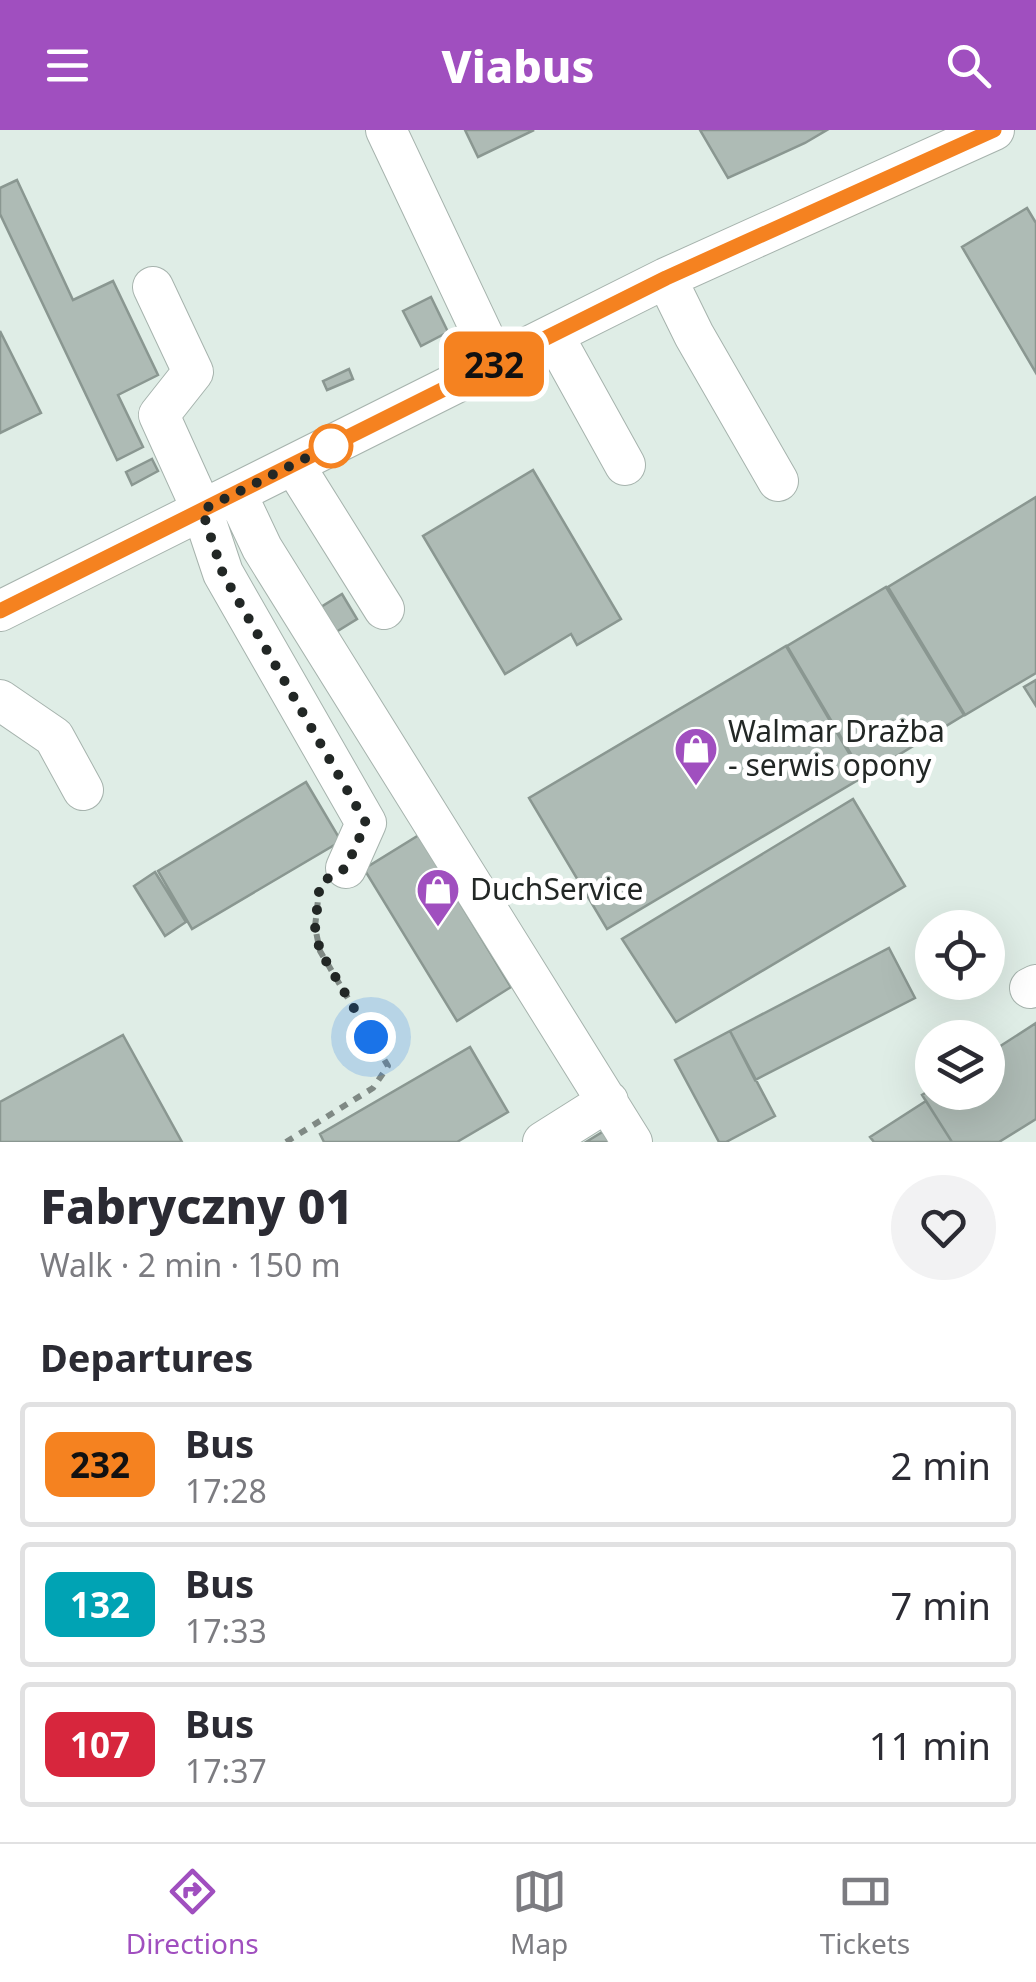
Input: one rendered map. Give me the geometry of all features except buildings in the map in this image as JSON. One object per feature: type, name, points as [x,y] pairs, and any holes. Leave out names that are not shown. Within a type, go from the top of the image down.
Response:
[{"type":"street","points":[[386,130],[496,363]]},
{"type":"street","points":[[0,610],[666,278],[975,134]]},
{"type":"street","points":[[666,278],[694,335],[778,481]]},
{"type":"street","points":[[153,287],[193,372],[159,415],[219,502],[262,548],[632,1142]]},
{"type":"street","points":[[553,335],[624,465]]},
{"type":"street","points":[[294,464],[384,609]]},
{"type":"street","points":[[219,502],[223,574],[366,823],[346,868]]},
{"type":"street","points":[[0,700],[54,737],[83,790]]},
{"type":"street","points":[[543,1142],[608,1102]]},
{"type":"path","points":[[286,1142],[373,1088],[388,1066],[320,951],[315,927],[320,883],[346,868]]},
{"type":"bus line","name":"232","points":[[0,611],[666,278],[994,130]]},
{"type":"place","name":"Walmar Drażba - serwis opony","points":[[696,787]]},
{"type":"place","name":"DuchService","points":[[438,928]]},
{"type":"route","points":[[331,446],[334,444],[202,510],[223,574],[366,823],[346,868],[320,883],[315,927],[320,951],[371,1037]]}]
